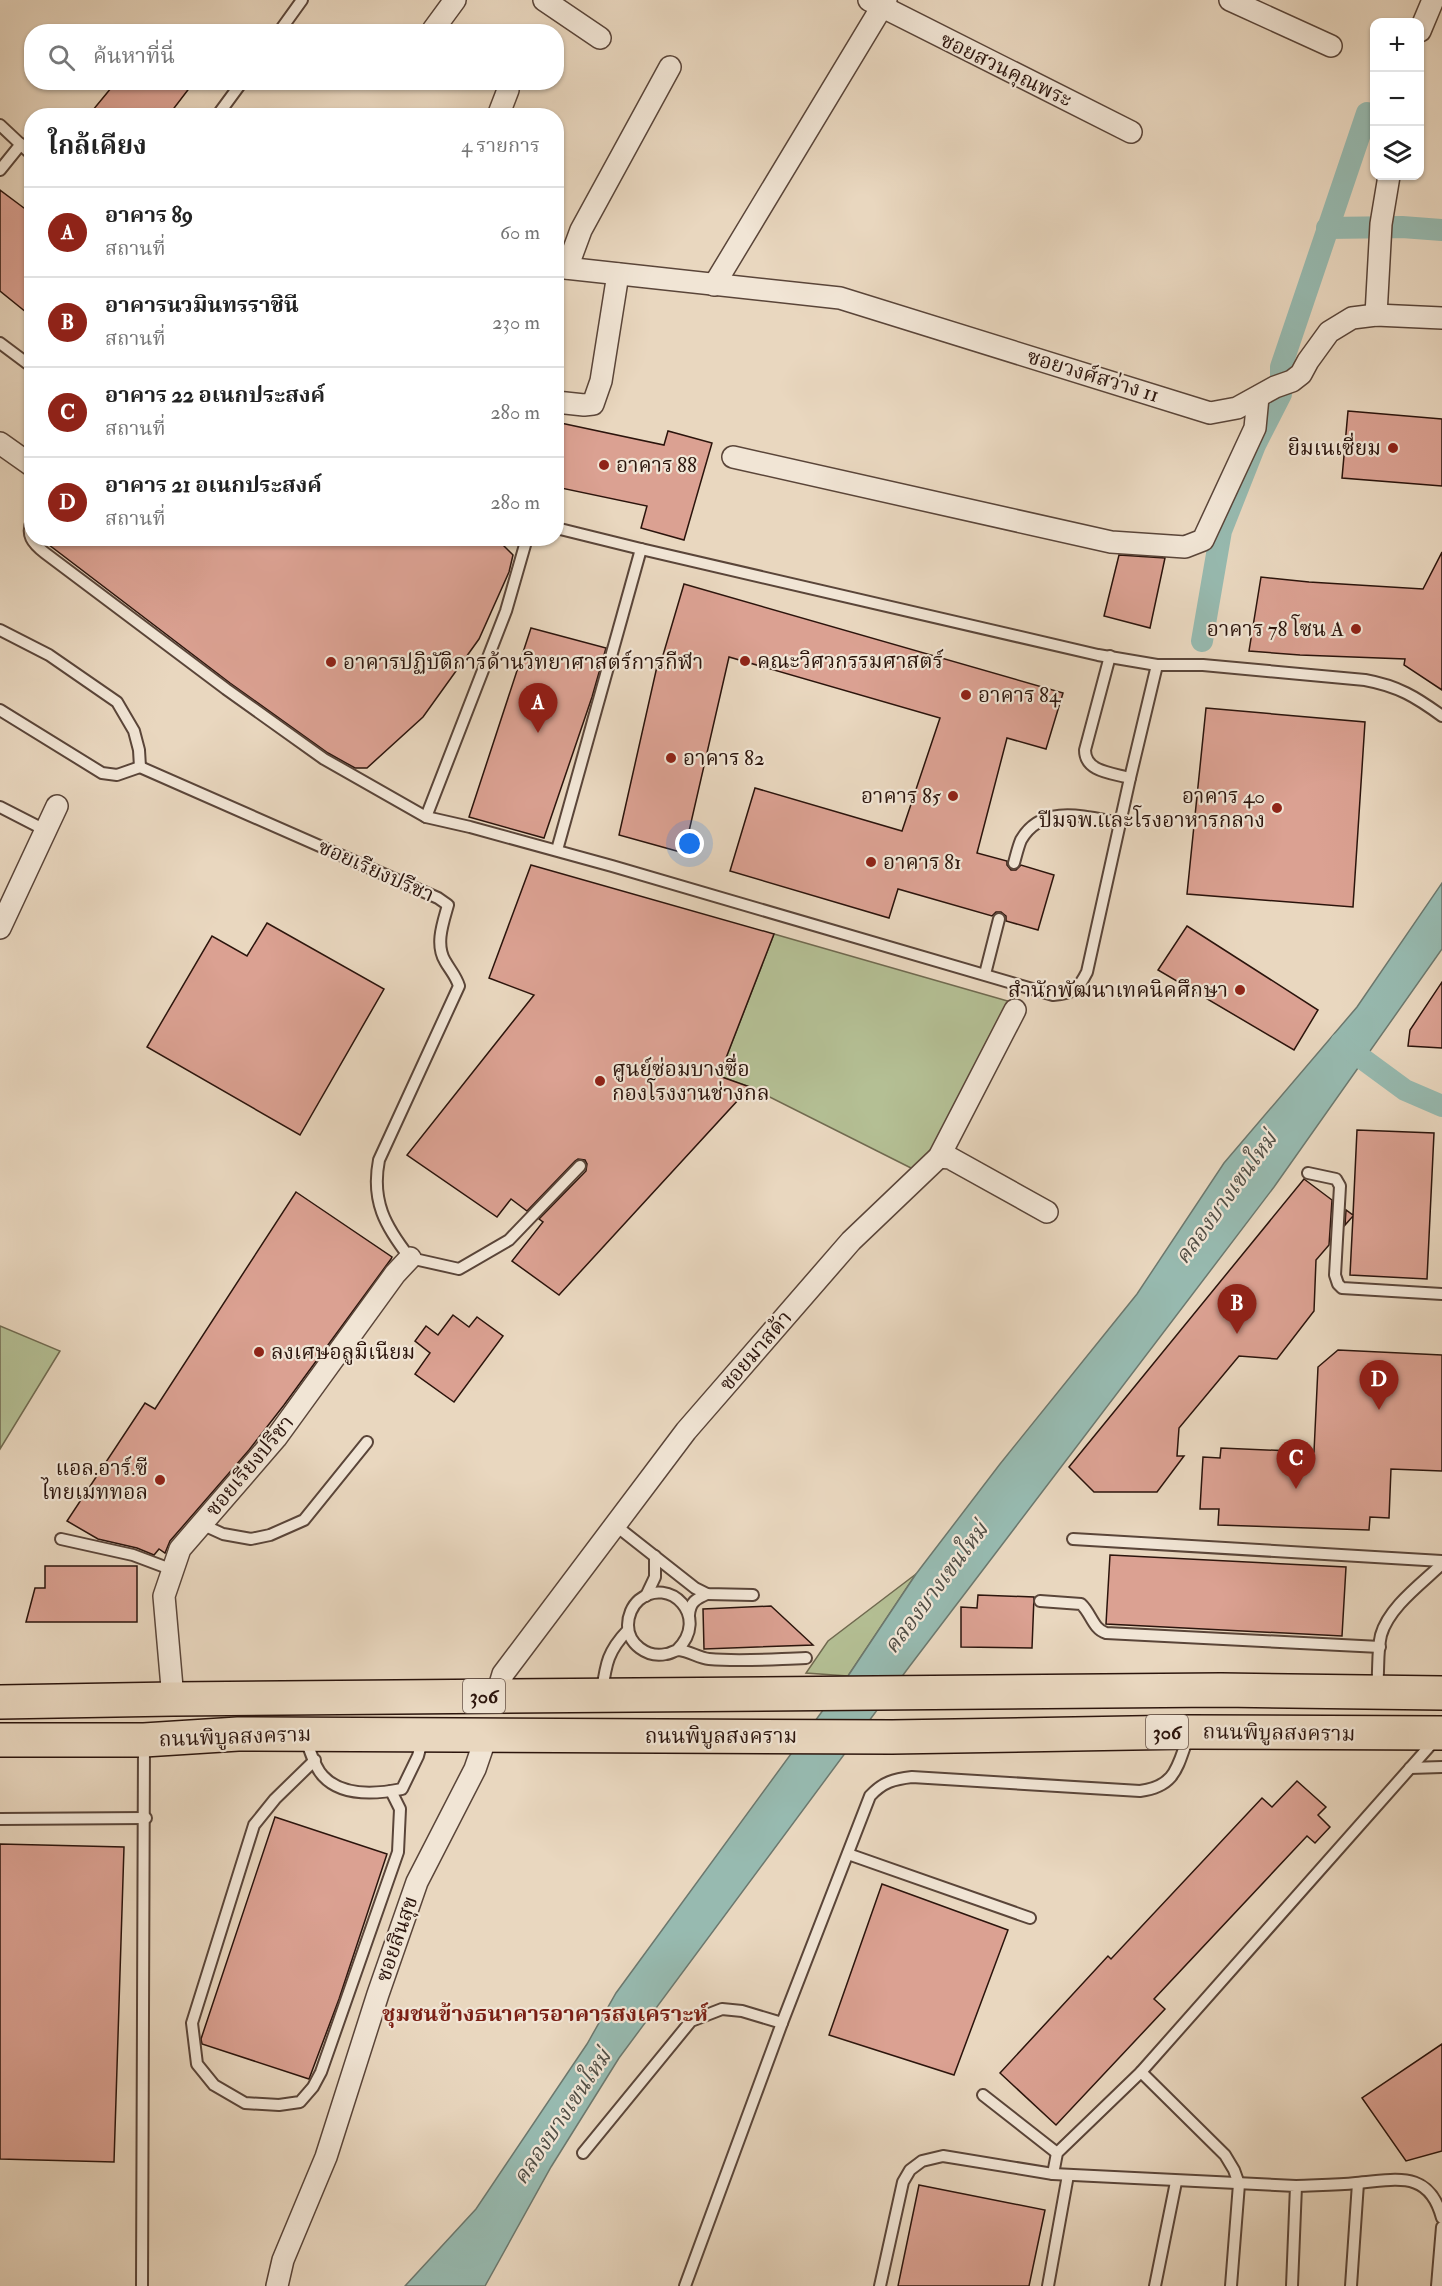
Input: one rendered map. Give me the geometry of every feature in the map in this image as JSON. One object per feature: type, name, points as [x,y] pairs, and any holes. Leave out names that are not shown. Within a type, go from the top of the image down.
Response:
[{"type":"main road","name":"ถนนพิบูลสงคราม","points":[[0,1702],[501,1695],[917,1694],[1221,1690],[1442,1693]]},
{"type":"main road","points":[[173,1699],[177,1713],[184,1719],[225,1726],[238,1734]]},
{"type":"main road","points":[[0,1716],[117,1716],[126,1720],[144,1740]]},
{"type":"main road","name":"ถนนพิบูลสงคราม","points":[[0,1740],[144,1740],[238,1734],[309,1748],[424,1733],[771,1737],[1190,1732],[1442,1733]]},
{"type":"street","points":[[437,24],[455,0]]},
{"type":"street","points":[[544,0],[600,38]]},
{"type":"street","points":[[1230,0],[1331,46]]},
{"type":"street","points":[[1424,20],[1433,0]]},
{"type":"street","points":[[714,285],[878,3]]},
{"type":"street","name":"ซอยสวนคุณพระ","points":[[878,3],[1131,132]]},
{"type":"street","points":[[564,264],[670,67]]},
{"type":"street","points":[[501,108],[508,90]]},
{"type":"street","points":[[1376,315],[1381,224],[1388,180]]},
{"type":"street","name":"ซอยวงศ์สว่าง 11","points":[[564,268],[840,298],[1210,413],[1236,408],[1301,374],[1329,332],[1352,318],[1376,315],[1442,318]]},
{"type":"street","points":[[564,403],[594,404],[601,381],[618,274]]},
{"type":"street","points":[[733,457],[1111,542],[1185,547],[1203,540],[1275,388]]},
{"type":"street","points":[[0,443],[24,460]]},
{"type":"street","points":[[0,928],[57,806]]},
{"type":"street","name":"ซอยมาสด้า","points":[[501,1695],[500,1684],[503,1674],[686,1431],[843,1250],[939,1157],[1015,1010]]},
{"type":"street","points":[[939,1157],[950,1158],[1047,1212]]},
{"type":"street","name":"ซอยเรียงปรีชา","points":[[173,1699],[164,1596],[180,1549],[276,1438],[395,1274],[410,1258]]},
{"type":"street","name":"ซอยสินสุข","points":[[277,2286],[283,2260],[326,2157],[378,1994],[417,1882],[475,1769],[487,1734]]},
{"type":"lane","points":[[285,24],[302,0]]},
{"type":"lane","points":[[223,108],[236,90]]},
{"type":"lane","points":[[0,125],[24,147]]},
{"type":"lane","points":[[0,170],[21,144]]},
{"type":"lane","points":[[0,343],[24,361]]},
{"type":"lane","points":[[564,530],[1157,665],[1203,666],[1365,680],[1387,684],[1412,694],[1442,716]]},
{"type":"lane","points":[[36,546],[226,689],[324,759],[426,817],[557,850],[1053,994],[1069,994],[1080,986],[1087,972],[1157,665]]},
{"type":"lane","points":[[426,817],[506,611],[525,546]]},
{"type":"lane","points":[[557,850],[641,549]]},
{"type":"lane","points":[[0,630],[49,655],[117,702],[134,731],[139,750],[140,767],[117,775],[102,773],[0,710]]},
{"type":"lane","points":[[1110,656],[1085,750],[1085,759],[1093,768],[1130,778]]},
{"type":"lane","name":"ซอยเรียงปรีชา","points":[[140,767],[438,898],[448,905],[440,936],[441,953],[455,974],[459,986],[379,1160],[375,1180],[382,1217],[410,1258]]},
{"type":"lane","points":[[0,807],[45,830]]},
{"type":"lane","points":[[1014,863],[1021,841],[1031,828],[1044,819],[1072,814],[1120,823]]},
{"type":"lane","points":[[985,974],[999,920]]},
{"type":"lane","points":[[410,1258],[459,1269],[509,1240],[580,1166]]},
{"type":"lane","points":[[1308,1173],[1336,1179],[1340,1186],[1335,1275],[1342,1288],[1442,1294]]},
{"type":"lane","points":[[201,1524],[223,1534],[251,1539],[270,1535],[304,1520],[367,1442]]},
{"type":"lane","points":[[615,1525],[695,1588],[707,1594],[753,1595]]},
{"type":"lane","points":[[62,1539],[134,1555],[173,1570]]},
{"type":"lane","points":[[1073,1539],[1442,1563]]},
{"type":"lane","points":[[646,1596],[656,1577],[655,1556]]},
{"type":"lane","points":[[1377,1692],[1380,1647],[1386,1624],[1396,1609],[1442,1563]]},
{"type":"lane","points":[[689,1615],[678,1599],[668,1594],[658,1593],[638,1601],[628,1619],[628,1630],[632,1640],[639,1648],[658,1655],[677,1650],[709,1659],[806,1658]]},
{"type":"lane","points":[[677,1650],[689,1634],[690,1605],[707,1594]]},
{"type":"lane","points":[[1040,1601],[1081,1604],[1089,1613],[1097,1629],[1106,1633],[1380,1647]]},
{"type":"lane","points":[[601,1695],[606,1660],[615,1644],[628,1630]]},
{"type":"lane","points":[[685,2286],[782,2023],[870,1796],[880,1786],[893,1779],[912,1777],[1140,1791],[1156,1789],[1169,1781],[1190,1732]]},
{"type":"lane","points":[[309,1748],[322,1775],[337,1787],[371,1794],[402,1789],[418,1756],[424,1733]]},
{"type":"lane","points":[[1053,2174],[1057,2153],[1141,2072],[1442,1733]]},
{"type":"lane","points":[[142,2286],[146,1818],[144,1740]]},
{"type":"lane","points":[[309,1748],[275,1799],[254,1825],[192,2023],[197,2064],[214,2085],[245,2103],[279,2105],[300,2102],[313,2087],[321,2072],[398,1852],[400,1809],[391,1791]]},
{"type":"lane","points":[[1410,1768],[1442,1767]]},
{"type":"lane","points":[[0,1819],[146,1818]]},
{"type":"lane","points":[[848,1854],[1030,1918]]},
{"type":"lane","points":[[583,2153],[691,2021],[722,2008],[742,2011],[782,2023]]},
{"type":"lane","points":[[1141,2072],[1225,2155],[1234,2170],[1239,2184],[1231,2286]]},
{"type":"lane","points":[[983,2095],[1057,2153]]},
{"type":"lane","points":[[880,2286],[903,2182],[910,2170],[922,2162],[943,2156],[1053,2174],[1176,2182],[1296,2186],[1388,2179],[1414,2180],[1438,2202],[1442,2218]]},
{"type":"lane","points":[[1048,2286],[1068,2175]]},
{"type":"lane","points":[[1155,2286],[1176,2182]]},
{"type":"lane","points":[[1351,2286],[1358,2183]]},
{"type":"lane","points":[[1292,2286],[1296,2186]]},
{"type":"lane","points":[[1437,2286],[1442,2227]]},
{"type":"green space","points":[[774,934],[1011,1002],[936,1151],[915,1170],[750,1087],[719,1076]]},
{"type":"green space","points":[[0,1326],[60,1351],[0,1449]]},
{"type":"green space","points":[[916,1574],[848,1676],[806,1673],[828,1641]]},
{"type":"water","name":"คลองบางเขนใหม่","points":[[1442,883],[1442,949],[1274,1187],[909,1667],[619,2058],[551,2167],[485,2286],[405,2286],[476,2209],[587,2044],[616,1993],[848,1676],[916,1574],[1000,1464],[1137,1294],[1224,1163],[1357,1007]]},
{"type":"building","points":[[109,90],[188,90],[174,108],[95,108]]},
{"type":"building","points":[[0,190],[24,208],[24,310],[0,291]]},
{"type":"building","name":"ยิมเนเซี่ยม","points":[[1348,411],[1442,419],[1442,486],[1342,478]]},
{"type":"building","points":[[564,424],[664,445],[668,431],[712,443],[684,540],[641,528],[647,506],[564,489]]},
{"type":"building","name":"อาคารปฏิบัติการด้านวิทยาศาสตร์การกีฬา","points":[[50,546],[504,546],[513,555],[509,572],[479,639],[423,717],[367,768],[355,768],[328,753],[230,683]]},
{"type":"building","points":[[1442,552],[1442,690],[1404,665],[1405,659],[1249,651],[1261,577],[1423,589]]},
{"type":"building","points":[[1119,555],[1165,558],[1150,628],[1104,616]]},
{"type":"building","points":[[684,584],[1063,693],[1046,749],[1007,738],[977,853],[1007,861],[1011,870],[1016,870],[1021,865],[1054,875],[1038,930],[1006,921],[1006,916],[1001,912],[996,912],[992,916],[898,889],[889,918],[730,871],[755,788],[902,831],[940,718],[729,657],[684,853],[619,835],[658,662],[661,662]]},
{"type":"building","points":[[531,628],[606,648],[592,697],[544,838],[469,817]]},
{"type":"building","name":"อาคาร 40 ปีมจพ.และโรงอาหารกลาง","points":[[1206,708],[1365,722],[1353,907],[1187,894]]},
{"type":"building","name":"ศูนย์ซ่อมบางซื่อ กองโรงงานช่างกล","points":[[531,865],[774,934],[719,1076],[750,1087],[559,1295],[512,1261],[543,1222],[539,1219],[586,1171],[585,1160],[575,1161],[527,1211],[511,1199],[497,1217],[407,1155],[534,995],[489,978]]},
{"type":"building","points":[[267,923],[384,989],[300,1135],[147,1047],[212,936],[247,956]]},
{"type":"building","name":"สำนักพัฒนาเทคนิคศึกษา","points":[[1187,926],[1318,1010],[1294,1050],[1158,970]]},
{"type":"building","points":[[1442,982],[1442,1048],[1408,1046],[1410,1030]]},
{"type":"building","points":[[1357,1130],[1434,1133],[1427,1279],[1350,1275],[1353,1216],[1345,1225],[1346,1210],[1353,1215]]},
{"type":"building","points":[[1304,1179],[1332,1200],[1329,1245],[1316,1260],[1314,1311],[1277,1359],[1239,1356],[1179,1428],[1177,1456],[1184,1456],[1157,1492],[1094,1492],[1069,1467]]},
{"type":"building","name":"ลงเศษอลูมิเนียม","points":[[296,1192],[392,1257],[391,1259],[284,1405],[249,1450],[170,1541],[165,1553],[159,1549],[154,1555],[137,1548],[98,1539],[67,1521],[145,1403],[155,1409]]},
{"type":"building","points":[[453,1315],[469,1327],[477,1317],[503,1336],[454,1402],[415,1374],[430,1353],[415,1341],[426,1326],[438,1335]]},
{"type":"building","points":[[1338,1350],[1442,1355],[1442,1471],[1391,1469],[1389,1518],[1370,1517],[1369,1530],[1218,1525],[1219,1509],[1200,1509],[1203,1457],[1220,1458],[1221,1448],[1314,1452],[1318,1367]]},
{"type":"building","points":[[1110,1555],[1346,1567],[1342,1636],[1106,1624]]},
{"type":"building","points":[[45,1566],[137,1566],[137,1622],[26,1622],[35,1588],[45,1588]]},
{"type":"building","points":[[978,1595],[1034,1597],[1032,1648],[961,1647],[961,1607],[977,1608]]},
{"type":"building","points":[[771,1606],[813,1645],[704,1649],[703,1609]]},
{"type":"building","points":[[1297,1781],[1326,1807],[1318,1815],[1330,1827],[1315,1843],[1307,1836],[1154,1999],[1165,2009],[1056,2125],[1000,2073],[1108,1956],[1111,1959],[1262,1798],[1272,1807]]},
{"type":"building","points":[[275,1817],[387,1854],[339,1999],[309,2079],[202,2044],[201,2039]]},
{"type":"building","points":[[0,1844],[124,1847],[114,2162],[0,2159]]},
{"type":"building","points":[[882,1884],[1008,1930],[954,2075],[829,2035]]},
{"type":"building","points":[[1442,2044],[1442,2151],[1406,2161],[1362,2098]]},
{"type":"building","points":[[919,2185],[1045,2210],[1029,2286],[898,2286]]},
{"type":"waterway","points":[[1202,641],[1221,531],[1255,445],[1281,394],[1281,367],[1367,113]]},
{"type":"waterway","points":[[1327,228],[1402,227],[1442,230]]},
{"type":"waterway","points":[[1341,1043],[1405,1090],[1442,1106]]},
{"type":"place","name":"ยิมเนเซี่ยม","points":[[1393,448]]},
{"type":"place","name":"อาคาร 88","points":[[604,465]]},
{"type":"place","name":"อาคาร 78 โซน A","points":[[1356,629]]},
{"type":"place","name":"คณะวิศวกรรมศาสตร์","points":[[745,661]]},
{"type":"place","name":"อาคารปฏิบัติการด้านวิทยาศาสตร์การกีฬา","points":[[331,662]]},
{"type":"place","name":"อาคาร 84","points":[[966,695]]},
{"type":"place","name":"อาคาร 89","points":[[538,733]]},
{"type":"place","name":"อาคาร 82","points":[[671,758]]},
{"type":"place","name":"อาคาร 85","points":[[953,796]]},
{"type":"place","name":"อาคาร 40 ปีมจพ.และโรงอาหารกลาง","points":[[1277,808]]},
{"type":"place","name":"อาคาร 81","points":[[871,862]]},
{"type":"place","name":"สำนักพัฒนาเทคนิคศึกษา","points":[[1240,990]]},
{"type":"place","name":"ศูนย์ซ่อมบางซื่อ กองโรงงานช่างกล","points":[[600,1081]]},
{"type":"place","name":"อาคารนวมินทรราชินี","points":[[1237,1334]]},
{"type":"place","name":"ลงเศษอลูมิเนียม","points":[[259,1352]]},
{"type":"place","name":"อาคาร 21 อเนกประสงค์","points":[[1379,1410]]},
{"type":"place","name":"แอล.อาร์.ซี ไทยเมททอล","points":[[160,1480]]},
{"type":"place","name":"อาคาร 22 อเนกประสงค์","points":[[1296,1489]]},
{"type":"district","name":"ชุมชนข้างธนาคารอาคารสงเคราะห์","points":[[545,2014]]}]
